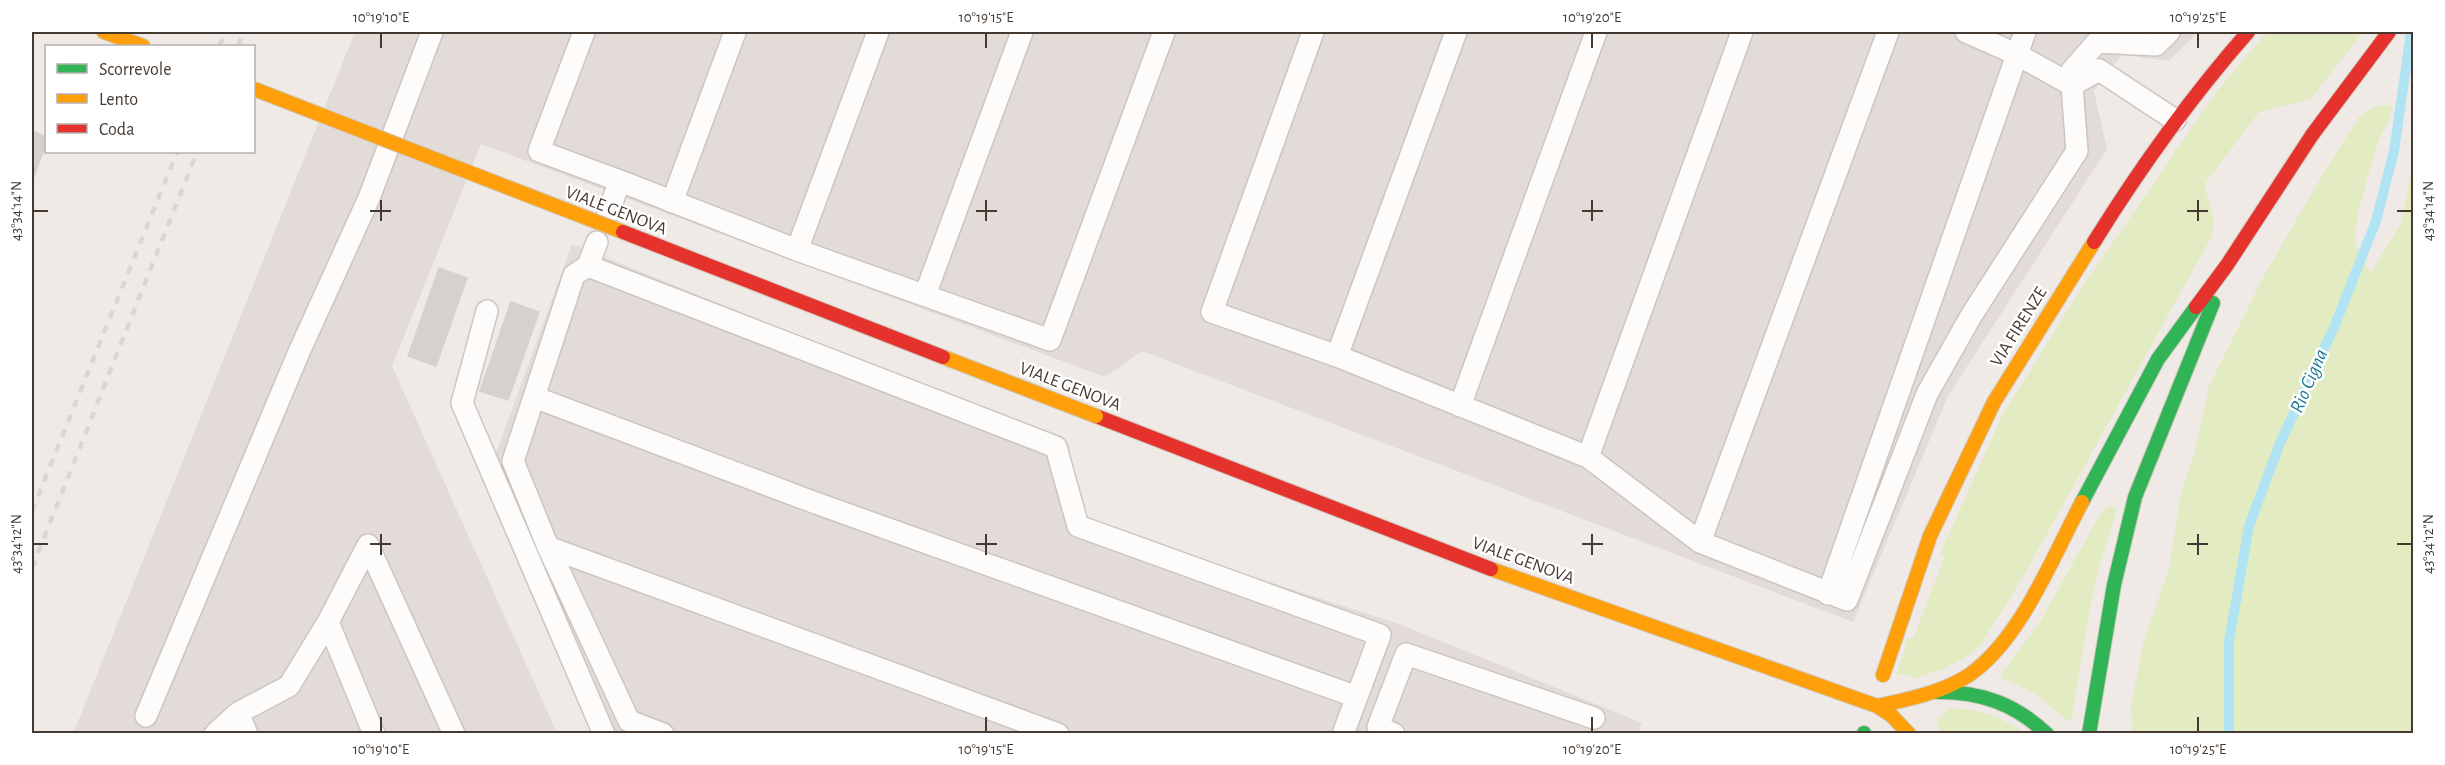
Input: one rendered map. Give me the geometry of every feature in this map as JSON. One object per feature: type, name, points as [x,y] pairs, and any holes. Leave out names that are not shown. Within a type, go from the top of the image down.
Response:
[{"type":"street","points":[[104,32],[140,45]]},
{"type":"street","name":"VIA FIRENZE","points":[[1883,675],[1930,536],[1994,402],[2135,176],[2175,120],[2248,32]]},
{"type":"street","points":[[1877,706],[1898,703],[1968,676],[1993,654],[2011,633],[2158,359],[2227,265],[2306,144],[2389,32]]},
{"type":"street","name":"VIALE GENOVA","points":[[255,89],[1474,563],[1877,706]]},
{"type":"street","points":[[2089,734],[2115,578],[2136,494],[2193,356],[2227,265]]},
{"type":"street","points":[[1928,692],[1972,692],[1992,697],[2021,711],[2047,734]]},
{"type":"street","points":[[1877,706],[1891,715],[1909,734]]},
{"type":"lane","points":[[146,716],[298,352],[369,198],[432,32]]},
{"type":"lane","points":[[584,32],[539,151],[797,250],[1050,340],[1164,32]]},
{"type":"lane","points":[[672,202],[735,32]]},
{"type":"lane","points":[[797,250],[878,32]]},
{"type":"lane","points":[[925,295],[1022,32]]},
{"type":"lane","points":[[1313,32],[1212,312],[1336,356],[1588,457],[1700,542],[1847,600],[1927,394],[1971,316],[2077,151],[2071,72],[2097,42],[2157,45],[2169,32]]},
{"type":"lane","points":[[1336,356],[1456,32]]},
{"type":"lane","points":[[1460,406],[1596,32]]},
{"type":"lane","points":[[1588,457],[1742,32]]},
{"type":"lane","points":[[1700,542],[1888,32]]},
{"type":"lane","points":[[1966,32],[2016,54],[2072,85]]},
{"type":"lane","points":[[1828,594],[2025,32]]},
{"type":"lane","points":[[2072,85],[2099,70],[2175,120]]},
{"type":"lane","points":[[608,213],[620,181]]},
{"type":"lane","points":[[597,243],[588,267],[574,276],[513,461],[548,547],[629,721],[663,734]]},
{"type":"lane","points":[[588,267],[1056,447],[1078,526],[1380,635],[1343,734]]},
{"type":"lane","points":[[487,311],[462,403],[604,734]]},
{"type":"lane","points":[[534,397],[824,506],[1357,697]]},
{"type":"lane","points":[[215,734],[238,713],[289,686],[328,622],[368,545],[454,734]]},
{"type":"lane","points":[[548,547],[1058,734]]},
{"type":"lane","points":[[328,622],[374,734]]},
{"type":"lane","points":[[1394,734],[1378,727],[1406,654],[1594,718]]},
{"type":"lane","points":[[238,713],[247,734]]},
{"type":"shaded area","points":[[355,32],[2198,32],[2169,61],[2122,55],[2094,91],[2107,149],[1948,396],[1853,622],[1142,351],[1105,377],[481,144],[392,366],[557,733],[73,734]]},
{"type":"shaded area","points":[[572,244],[1070,445],[1071,518],[1402,625],[1642,723],[1638,734],[606,733],[489,473]]},
{"type":"green space","points":[[2267,32],[2363,32],[2311,99],[2259,112],[2204,185],[2214,218],[2212,236],[2023,577],[1982,643],[1970,655],[1940,670],[1911,679],[1911,676],[1897,674],[1908,638],[1913,639],[1945,555],[1940,554],[2001,418],[2077,295],[2219,88]]},
{"type":"green space","points":[[2392,105],[2389,120],[2378,141],[2358,212],[2355,242],[2360,257],[2371,273],[2401,223],[2413,162],[2413,733],[2132,733],[2131,706],[2143,644],[2170,565],[2180,497],[2195,451],[2209,386],[2262,279],[2359,117],[2375,106]]},
{"type":"green space","points":[[2109,506],[2116,508],[2115,515],[2097,576],[2072,719],[2069,722],[2033,692],[2002,678],[2001,675],[2041,620],[2102,511]]},
{"type":"green space","points":[[1949,709],[1980,712],[2008,723],[2025,733],[1940,733],[1937,719]]},
{"type":"building","points":[[32,131],[45,137],[45,147],[32,182]]},
{"type":"building","points":[[439,268],[467,278],[436,366],[408,356]]},
{"type":"building","points":[[511,302],[539,312],[508,400],[480,391]]},
{"type":"waterway","name":"Rio Cigna","points":[[2229,734],[2229,641],[2249,526],[2280,443],[2335,325],[2376,221],[2394,151],[2411,32]]},
{"type":"railway","points":[[220,45],[226,32]]},
{"type":"railway","points":[[238,45],[244,32]]},
{"type":"railway","points":[[32,511],[177,153]]},
{"type":"railway","points":[[32,568],[197,153]]},
{"type":"traffic: fast","points":[[2089,734],[2114,585],[2135,497],[2213,303]]},
{"type":"traffic: fast","points":[[2082,502],[2158,359],[2196,307]]},
{"type":"traffic: fast","points":[[1938,692],[1969,694],[1997,702],[2023,715],[2047,734]]},
{"type":"traffic: slow","points":[[104,32],[140,45]]},
{"type":"traffic: slow","points":[[255,89],[623,232]]},
{"type":"traffic: slow","points":[[1883,675],[1930,536],[1994,402],[2094,242]]},
{"type":"traffic: slow","points":[[943,357],[1096,416]]},
{"type":"traffic: slow","points":[[1877,706],[1937,691],[1969,675],[1988,660],[2020,619],[2034,596],[2082,502]]},
{"type":"traffic: slow","points":[[1491,569],[1877,706],[1891,715],[1909,734]]},
{"type":"traffic: jam","points":[[2094,242],[2166,134],[2248,32]]},
{"type":"traffic: jam","points":[[2196,307],[2227,265],[2312,135],[2389,32]]},
{"type":"traffic: jam","points":[[623,232],[943,357]]},
{"type":"traffic: jam","points":[[1096,416],[1491,569]]}]
